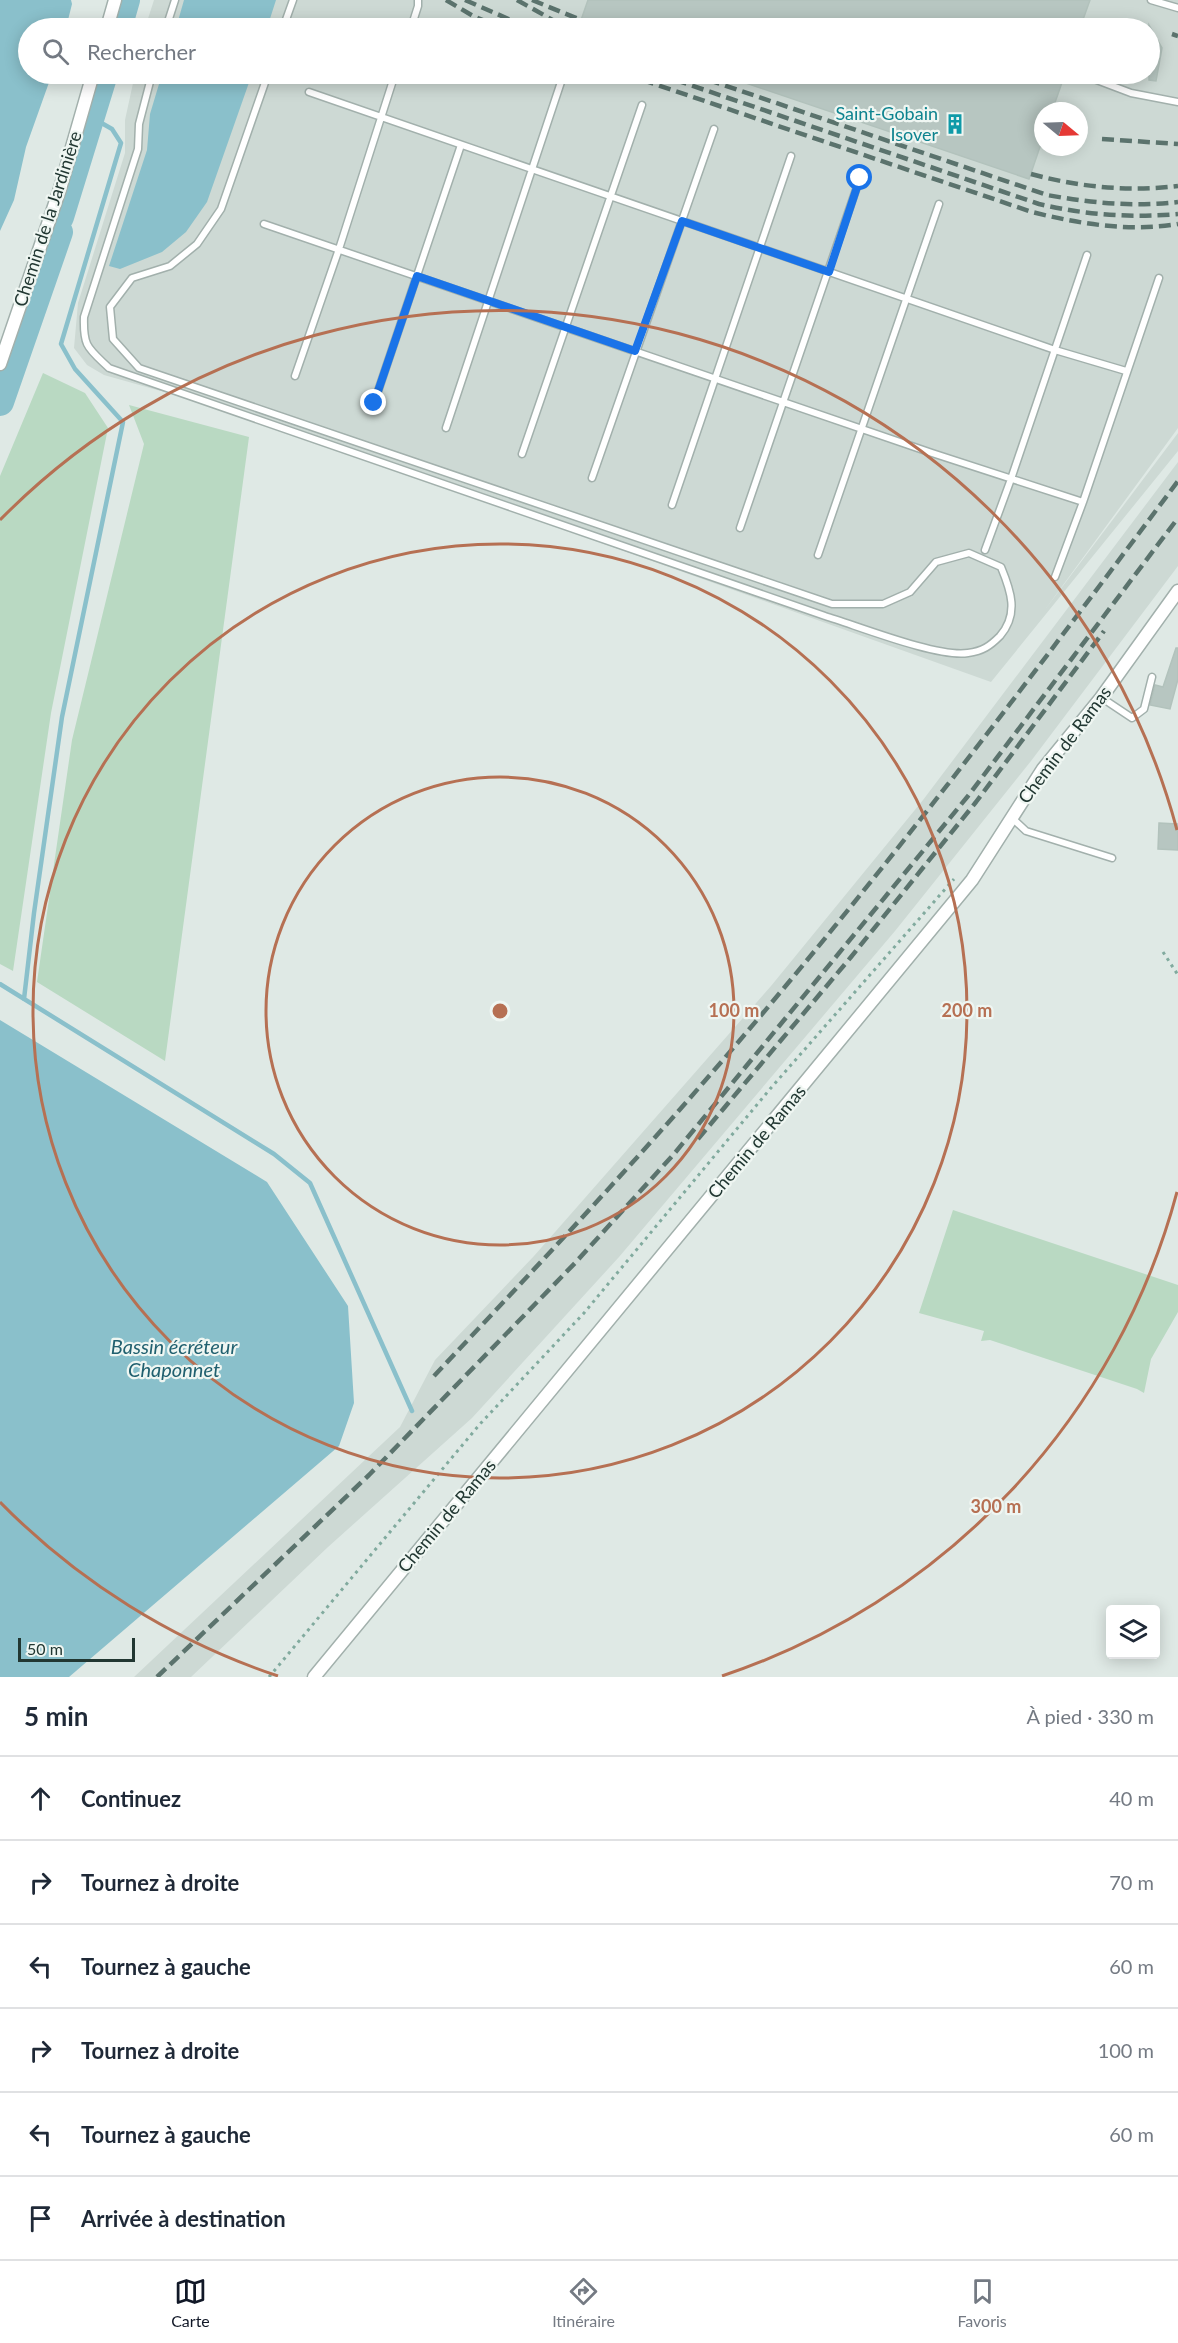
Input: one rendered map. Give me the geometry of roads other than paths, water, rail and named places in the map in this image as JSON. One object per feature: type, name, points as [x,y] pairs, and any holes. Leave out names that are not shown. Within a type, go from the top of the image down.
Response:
[{"type":"street","points":[[110,18],[115,0]]},
{"type":"street","name":"Chemin de la Jardinière","points":[[0,364],[60,189],[90,84]]},
{"type":"street","name":"Chemin de Ramas","points":[[314,1677],[972,880],[1043,769],[1101,698],[1178,591]]},
{"type":"lane","points":[[169,18],[175,0]]},
{"type":"lane","points":[[287,18],[293,0]]},
{"type":"lane","points":[[414,18],[418,0]]},
{"type":"lane","points":[[1151,0],[1178,9]]},
{"type":"lane","points":[[149,84],[139,124],[138,149],[84,317],[84,338],[91,350],[109,368],[825,616],[931,650],[967,654],[989,648],[1007,628],[1013,596],[1001,567],[969,554],[936,562],[910,592],[883,604],[832,604],[139,368],[113,339],[110,306],[132,278],[170,266],[197,244],[221,209],[265,84]]},
{"type":"lane","points":[[295,376],[339,249],[392,84]]},
{"type":"lane","points":[[446,428],[561,84]]},
{"type":"lane","points":[[1107,84],[1131,93],[1178,102]]},
{"type":"lane","points":[[309,92],[1055,350],[1126,371]]},
{"type":"lane","points":[[522,454],[642,105]]},
{"type":"lane","points":[[592,478],[714,129]]},
{"type":"lane","points":[[374,403],[461,145]]},
{"type":"lane","points":[[672,505],[791,156]]},
{"type":"lane","points":[[740,528],[860,178]]},
{"type":"lane","points":[[818,555],[939,204]]},
{"type":"lane","points":[[264,224],[862,429],[1083,502]]},
{"type":"lane","points":[[985,550],[1087,255]]},
{"type":"lane","points":[[1055,576],[1083,502],[1159,278]]},
{"type":"lane","points":[[1101,698],[1132,718],[1144,710],[1152,677]]},
{"type":"lane","points":[[1012,817],[1026,831],[1112,858]]},
{"type":"water","points":[[0,0],[71,0],[68,18],[18,18],[18,84],[48,84],[26,147],[14,200],[0,231]]},
{"type":"water","points":[[184,0],[276,0],[270,18],[179,18]]},
{"type":"water","points":[[159,84],[248,84],[207,202],[186,232],[162,252],[120,269],[109,266],[147,150],[150,114]]},
{"type":"water","name":"Bassin écréteur Chaponnet","points":[[0,1020],[267,1182],[348,1306],[354,1403],[339,1446],[69,1677],[0,1677]]},
{"type":"waterway","points":[[121,18],[126,0]]},
{"type":"waterway","points":[[60,217],[101,84]]},
{"type":"waterway","points":[[24,999],[62,717],[123,422],[75,369],[61,344],[121,143],[112,129],[91,117]]},
{"type":"waterway","points":[[0,402],[59,232]]},
{"type":"waterway","points":[[0,984],[274,1154],[310,1183],[412,1411]]},
{"type":"railway","points":[[446,0],[478,18]]},
{"type":"railway","points":[[465,0],[506,18]]},
{"type":"railway","points":[[517,0],[549,18]]},
{"type":"railway","points":[[532,0],[576,18]]},
{"type":"railway","points":[[1172,34],[1178,36]]},
{"type":"railway","points":[[654,84],[1032,212],[1105,226],[1141,227],[1178,224]]},
{"type":"railway","points":[[687,84],[1039,204],[1108,215],[1178,214]]},
{"type":"railway","points":[[720,84],[1047,195],[1112,203],[1178,202]]},
{"type":"railway","points":[[1102,139],[1178,144]]},
{"type":"railway","points":[[1031,174],[1104,187],[1178,186]]},
{"type":"railway","points":[[434,1376],[637,1157],[703,1083],[827,936],[946,786],[1178,481]]},
{"type":"railway","points":[[157,1677],[369,1475],[575,1263],[674,1154],[968,796],[1178,518]]},
{"type":"railway","points":[[698,1139],[851,957],[976,802],[1104,631]]},
{"type":"place","name":"Saint-Gobain Isover","points":[[955,124]]}]
